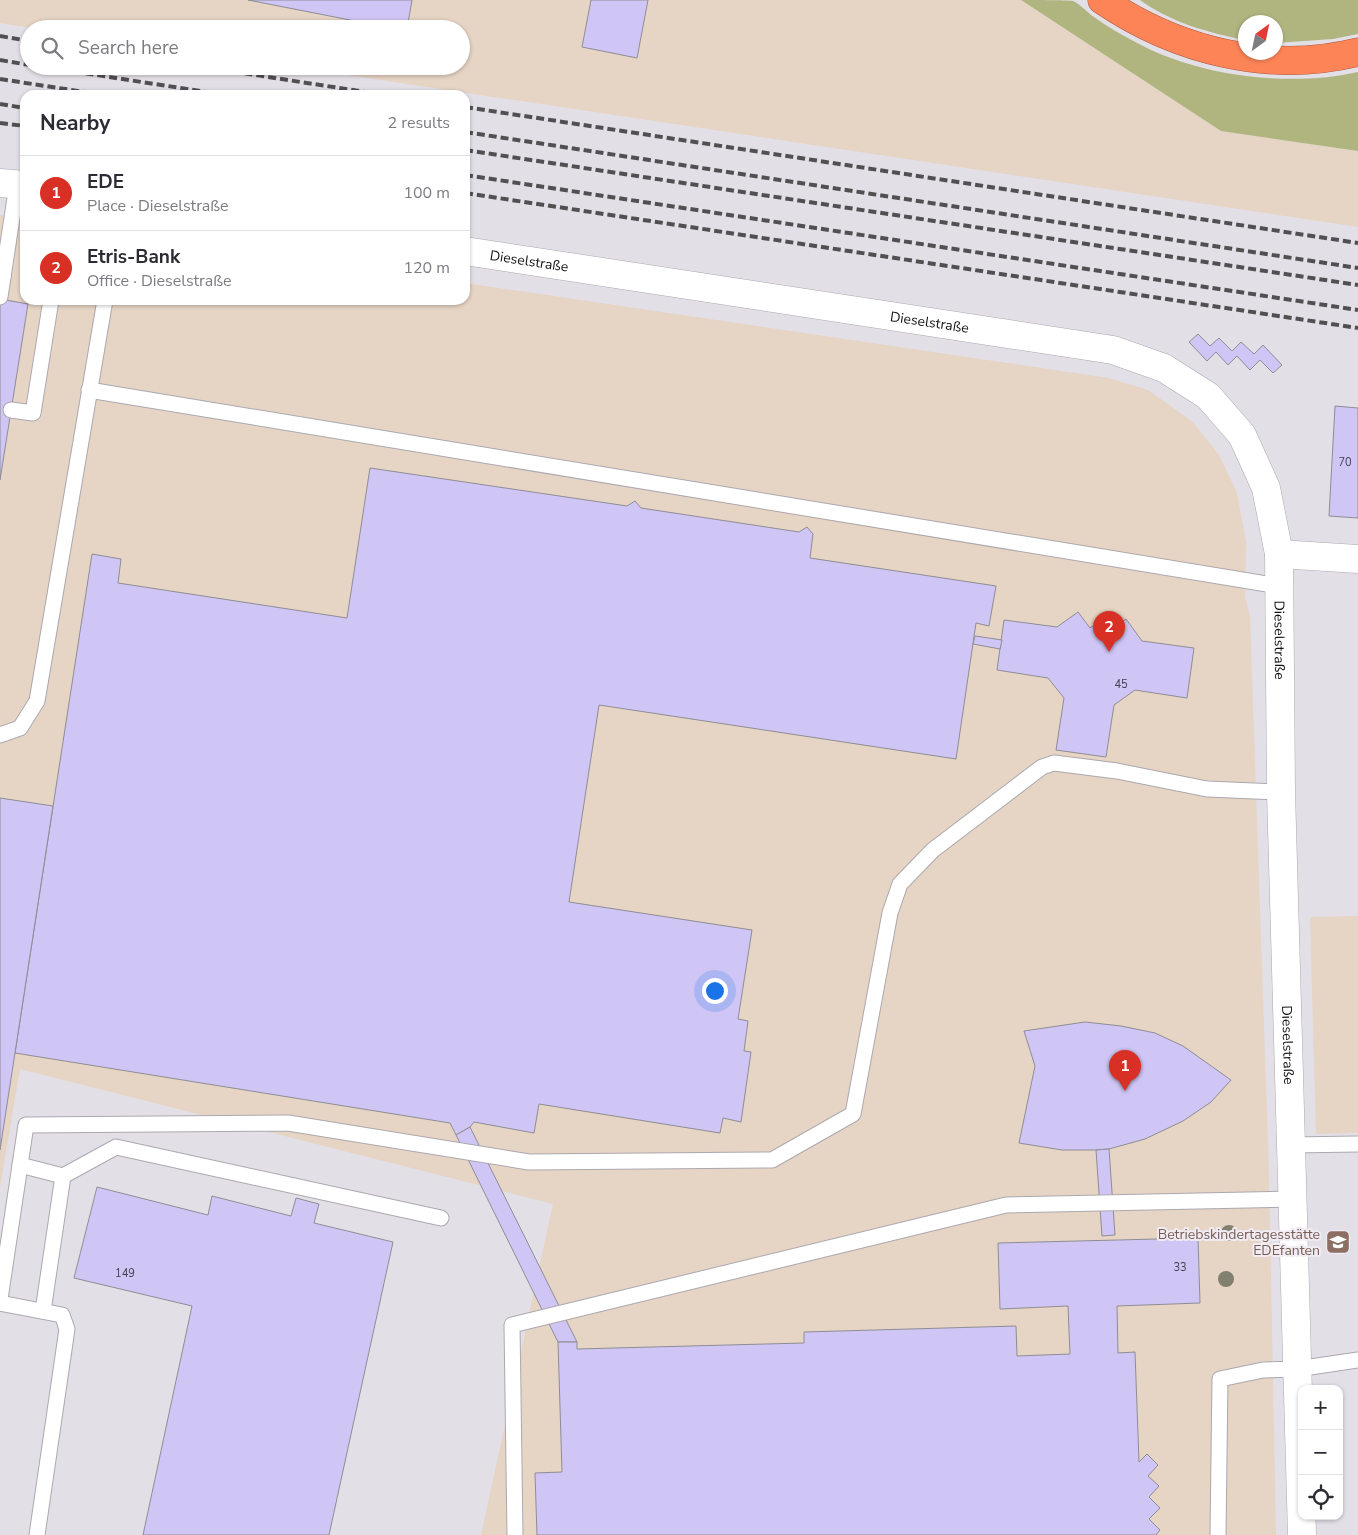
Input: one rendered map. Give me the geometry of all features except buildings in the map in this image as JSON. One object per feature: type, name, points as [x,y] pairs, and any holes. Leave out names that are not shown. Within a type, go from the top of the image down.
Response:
[{"type":"highway","points":[[1109,3],[1177,40],[1227,55],[1286,61],[1358,52]]},
{"type":"street","name":"Dieselstraße","points":[[470,251],[1113,350],[1164,368],[1208,396],[1242,435],[1266,488],[1279,554],[1281,792],[1302,1535]]},
{"type":"street","points":[[1279,554],[1358,559]]},
{"type":"lane","points":[[0,297],[14,184]]},
{"type":"lane","points":[[11,410],[34,413],[50,305]]},
{"type":"lane","points":[[0,734],[20,728],[37,701],[103,305]]},
{"type":"lane","points":[[90,390],[1279,586]]},
{"type":"lane","points":[[0,1298],[26,1125],[288,1123],[529,1162],[772,1160],[853,1114],[890,913],[900,884],[933,850],[1042,767],[1054,763],[1117,771],[1207,789],[1281,792]]},
{"type":"lane","points":[[116,1147],[122,1124]]},
{"type":"lane","points":[[1291,1146],[1358,1144]]},
{"type":"lane","points":[[20,1165],[63,1176],[116,1147],[441,1218]]},
{"type":"lane","points":[[43,1311],[63,1176]]},
{"type":"lane","points":[[515,1535],[512,1325],[1006,1205],[1293,1199]]},
{"type":"lane","points":[[0,1303],[62,1315],[67,1329],[37,1535]]},
{"type":"lane","points":[[1218,1535],[1220,1379],[1263,1370],[1297,1369],[1358,1360]]},
{"type":"shaded area","points":[[0,0],[1021,0],[1221,131],[1358,151],[1358,227],[470,93],[470,90],[448,90],[348,75],[470,75],[470,20],[20,20],[20,26],[0,23]]},
{"type":"shaded area","points":[[0,215],[20,217],[20,305],[470,305],[470,284],[1109,378],[1148,390],[1193,422],[1219,455],[1237,493],[1246,542],[1245,597],[1250,616],[1269,1174],[1276,1535],[481,1535],[553,1204],[20,1069],[0,1187]]},
{"type":"shaded area","points":[[1358,916],[1358,1133],[1316,1134],[1310,917]]},
{"type":"green space","points":[[1021,0],[1073,1],[1104,24],[1143,46],[1167,57],[1220,72],[1277,79],[1305,79],[1358,72],[1358,151],[1221,131]]},
{"type":"green space","points":[[1140,0],[1358,0],[1358,34],[1333,39],[1283,43],[1283,15],[1238,15],[1238,38],[1190,26],[1152,8]]},
{"type":"railway","points":[[0,36],[20,39]]},
{"type":"railway","points":[[0,60],[20,63]]},
{"type":"railway","points":[[96,75],[194,90]]},
{"type":"railway","points":[[255,75],[353,90]]},
{"type":"railway","points":[[0,79],[72,90]]},
{"type":"railway","points":[[0,104],[20,107]]},
{"type":"railway","points":[[470,108],[1358,243]]},
{"type":"railway","points":[[0,123],[20,125]]},
{"type":"railway","points":[[470,133],[1358,268]]},
{"type":"railway","points":[[470,151],[1358,285]]},
{"type":"railway","points":[[470,176],[1358,310]]},
{"type":"railway","points":[[470,194],[1358,328]]},
{"type":"place","name":"Etris-Bank","points":[[1109,652]]},
{"type":"place","name":"EDE","points":[[1125,1091]]},
{"type":"place","name":"Betriebskindertagesstätte EDEfanten","points":[[1338,1242]]}]
